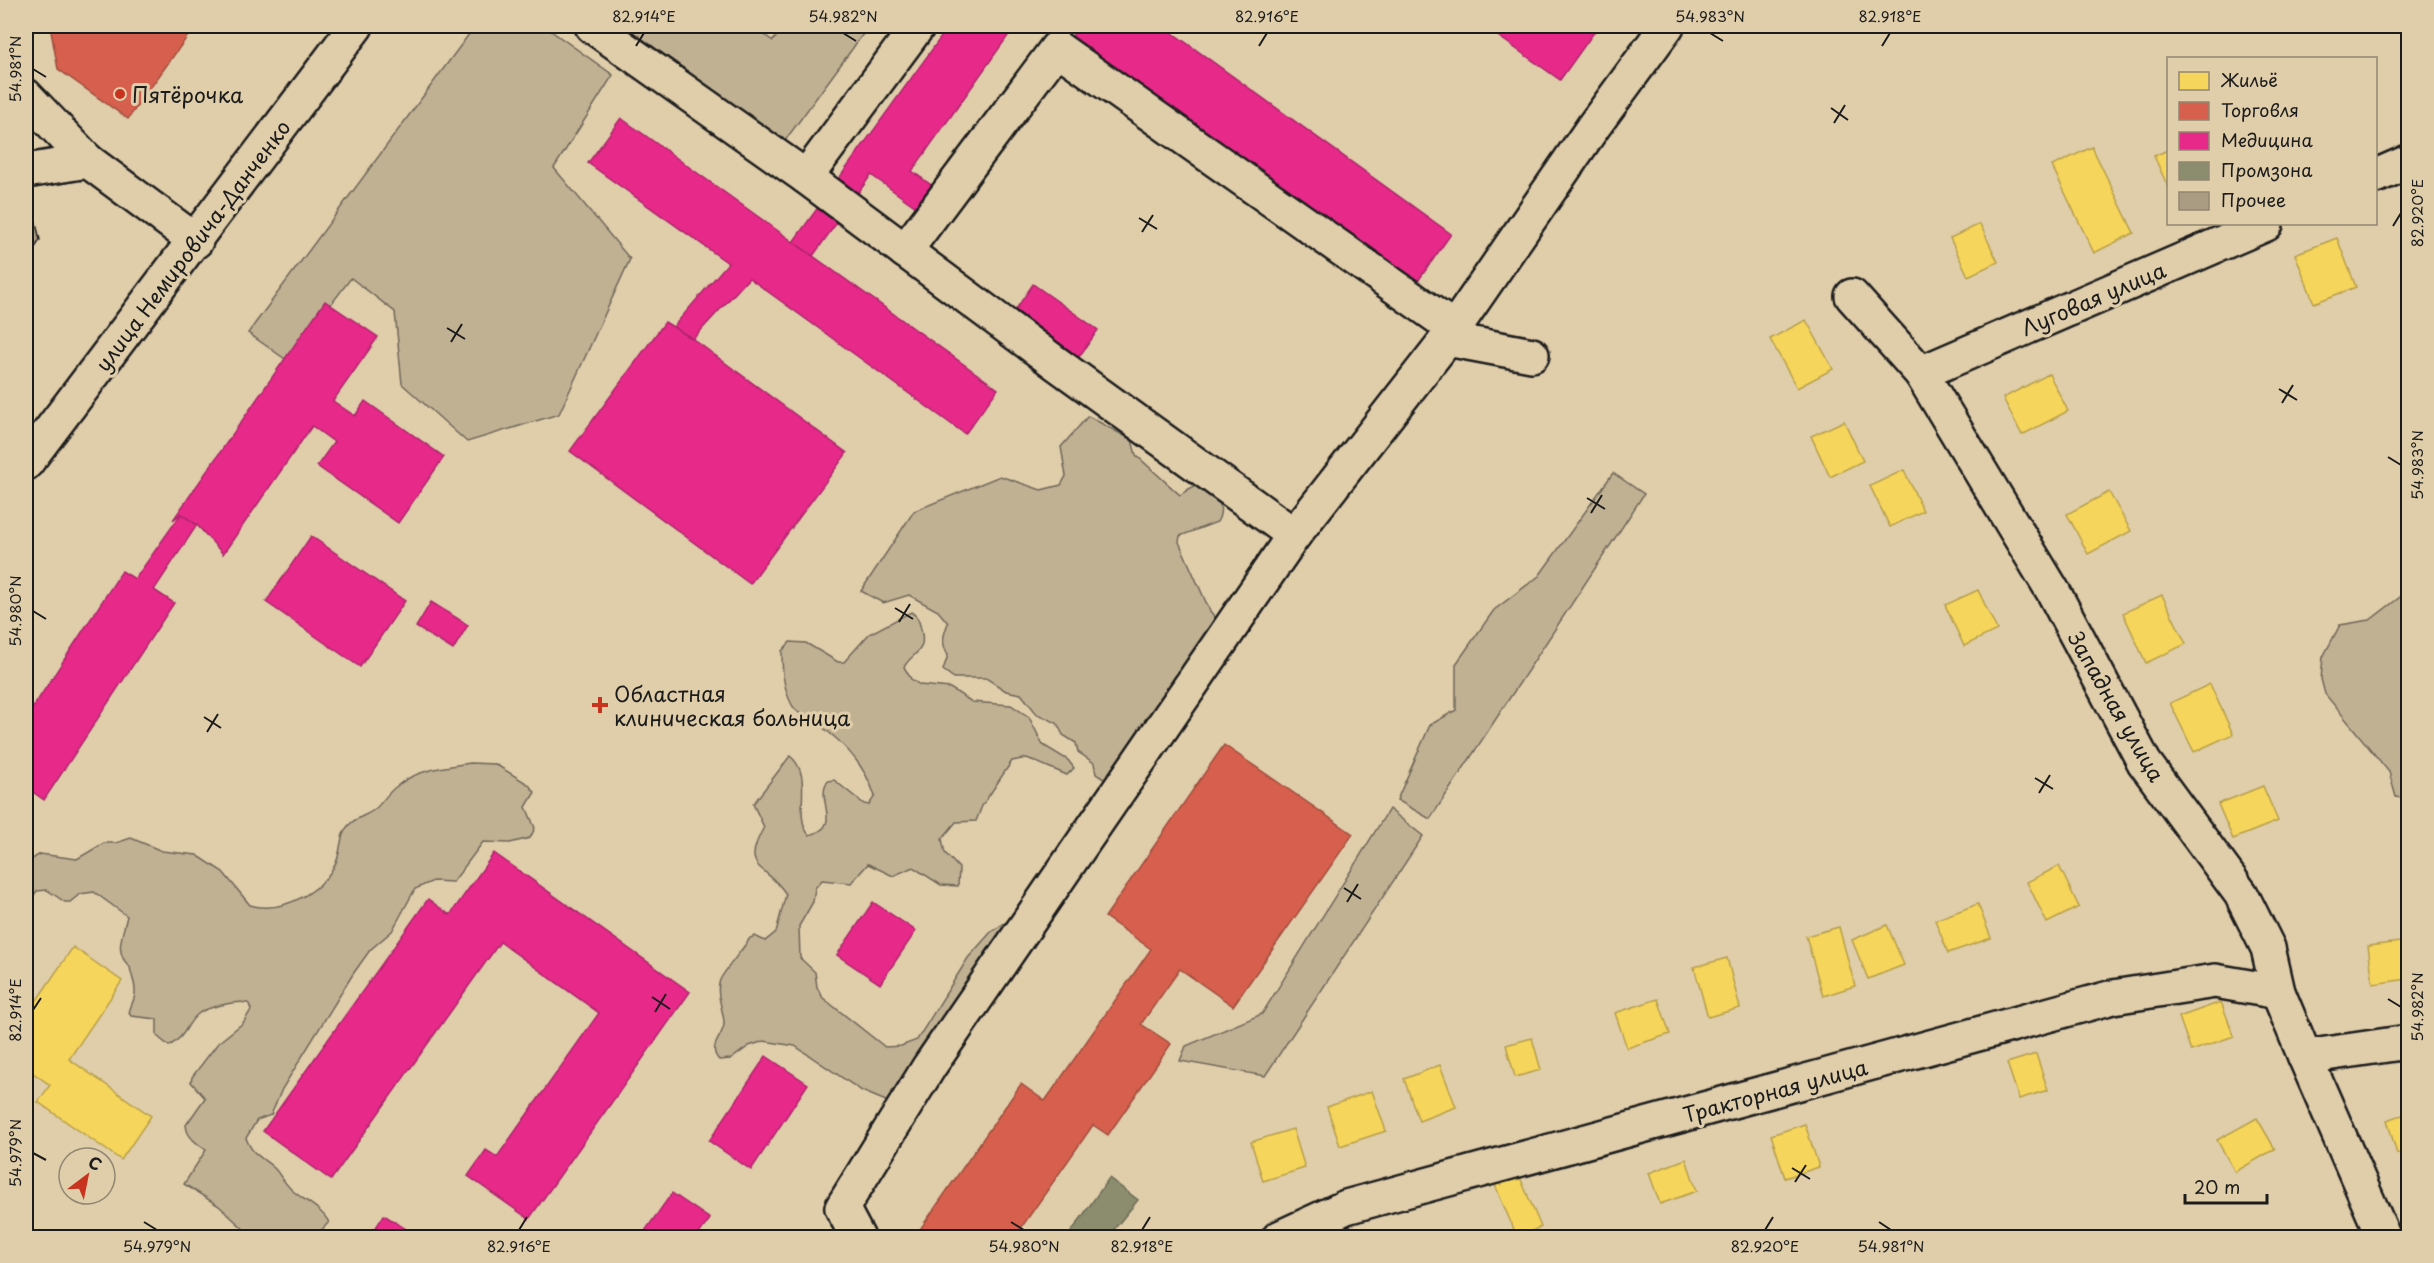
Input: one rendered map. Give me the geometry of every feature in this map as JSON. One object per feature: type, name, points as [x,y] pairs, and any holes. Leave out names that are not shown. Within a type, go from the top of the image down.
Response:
[{"type":"street","name":"улица Немировича-Данченко","points":[[26,463],[196,241],[356,26]]},
{"type":"street","points":[[592,26],[806,177],[1294,535]]},
{"type":"street","points":[[806,177],[918,26]]},
{"type":"street","points":[[858,1238],[842,1208],[923,1077],[1294,535],[1667,26]]},
{"type":"street","points":[[905,251],[1057,48],[1446,330],[1532,356]]},
{"type":"street","points":[[26,96],[88,161],[196,241]]},
{"type":"street","points":[[26,171],[88,161]]},
{"type":"street","points":[[2377,176],[2409,162]]},
{"type":"street","name":"Луговая улица","points":[[1921,373],[2264,225]]},
{"type":"street","name":"Западная улица","points":[[1852,296],[1921,373],[2054,593],[2144,762],[2241,894],[2268,948],[2278,992],[2384,1238]]},
{"type":"street","name":"Тракторная улица","points":[[1279,1238],[1346,1207],[2113,997],[2216,981],[2278,992]]},
{"type":"street","points":[[2305,1058],[2409,1042]]},
{"type":"shaded area","points":[[475,26],[544,26],[613,75],[554,168],[630,259],[559,414],[467,442],[402,384],[395,312],[351,278],[288,361],[248,333]]},
{"type":"shaded area","points":[[625,26],[752,26],[773,41],[784,26],[869,26],[784,142]]},
{"type":"shaded area","points":[[1088,416],[1132,440],[1136,455],[1180,495],[1193,487],[1207,487],[1217,496],[1221,509],[1217,522],[1180,536],[1179,542],[1210,611],[1231,637],[1122,791],[1096,774],[1094,763],[1078,752],[1076,743],[1063,735],[1057,723],[1037,714],[1021,694],[1006,691],[986,678],[954,678],[943,670],[948,655],[944,647],[944,639],[948,623],[938,611],[909,595],[883,603],[861,591],[914,511],[1000,476],[1041,490],[1061,485],[1066,476],[1061,447]]},
{"type":"shaded area","points":[[1613,473],[1644,494],[1430,819],[1397,800],[1430,725],[1456,710],[1456,664],[1494,610],[1539,576]]},
{"type":"shaded area","points":[[2408,591],[2408,799],[2396,797],[2389,772],[2325,694],[2321,679],[2323,657],[2340,625],[2370,620]]},
{"type":"shaded area","points":[[911,612],[918,619],[922,643],[921,648],[904,667],[911,679],[920,685],[950,688],[972,702],[1011,705],[1029,717],[1043,745],[1068,760],[1074,768],[1067,775],[1027,758],[1012,761],[982,806],[976,821],[956,822],[942,839],[945,853],[959,868],[958,886],[941,885],[913,867],[893,876],[868,864],[851,883],[822,880],[815,888],[813,902],[799,926],[800,958],[815,972],[817,987],[823,998],[885,1047],[901,1046],[917,1040],[968,958],[991,932],[1015,916],[893,1104],[862,1091],[795,1046],[764,1041],[749,1046],[731,1059],[719,1060],[714,1050],[724,1027],[719,995],[720,980],[750,938],[755,936],[765,941],[776,932],[786,894],[758,866],[755,860],[754,852],[764,827],[753,804],[790,756],[797,764],[801,774],[802,817],[809,835],[820,831],[825,826],[827,812],[824,796],[828,781],[834,780],[864,804],[869,805],[875,796],[867,777],[849,751],[826,730],[803,716],[792,705],[784,679],[782,651],[790,642],[806,643],[838,662],[844,662],[869,634]]},
{"type":"shaded area","points":[[470,763],[495,764],[528,784],[535,792],[526,807],[535,828],[530,838],[510,843],[483,842],[453,882],[433,881],[415,889],[392,931],[370,950],[353,974],[282,1089],[271,1115],[257,1120],[246,1138],[255,1153],[275,1169],[293,1191],[317,1208],[329,1222],[315,1237],[265,1238],[258,1234],[249,1234],[219,1206],[184,1184],[206,1150],[193,1140],[186,1125],[205,1098],[191,1082],[192,1077],[218,1043],[243,1023],[251,1010],[249,1004],[232,1003],[202,1011],[194,1017],[180,1038],[169,1046],[157,1036],[157,1019],[131,1016],[129,1013],[135,996],[135,986],[130,967],[121,949],[127,916],[94,892],[80,894],[70,902],[65,902],[47,890],[37,891],[26,905],[26,863],[40,854],[77,859],[104,843],[116,843],[131,838],[162,851],[197,855],[223,872],[250,905],[275,906],[301,898],[322,882],[337,860],[347,827],[375,809],[391,791],[405,780],[422,772]]},
{"type":"shaded area","points":[[1389,809],[1423,836],[1265,1076],[1180,1061],[1186,1046],[1262,1014]]},
{"type":"building: Жильё","points":[[2092,147],[2134,233],[2094,253],[2052,166]]},
{"type":"building: Жильё","points":[[2167,150],[2167,185],[2154,156]]},
{"type":"building: Жильё","points":[[1980,224],[1998,262],[1968,276],[1950,238]]},
{"type":"building: Жильё","points":[[2337,238],[2356,287],[2314,303],[2295,254]]},
{"type":"building: Жильё","points":[[1806,320],[1833,369],[1797,388],[1770,339]]},
{"type":"building: Жильё","points":[[2049,374],[2068,411],[2022,435],[2003,398]]},
{"type":"building: Жильё","points":[[1844,421],[1863,461],[1830,477],[1811,436]]},
{"type":"building: Жильё","points":[[2408,455],[2408,482],[2400,457]]},
{"type":"building: Жильё","points":[[1904,470],[1923,511],[1890,527],[1870,486]]},
{"type":"building: Жильё","points":[[2109,492],[2131,531],[2088,554],[2067,514]]},
{"type":"building: Жильё","points":[[1978,590],[1997,630],[1964,646],[1945,605]]},
{"type":"building: Жильё","points":[[2162,595],[2186,644],[2146,663],[2123,613]]},
{"type":"building: Жильё","points":[[2210,684],[2233,734],[2194,752],[2170,703]]},
{"type":"building: Жильё","points":[[2263,786],[2278,821],[2233,839],[2218,804]]},
{"type":"building: Жильё","points":[[2059,866],[2079,907],[2047,923],[2027,882]]},
{"type":"building: Жильё","points":[[1978,904],[1991,938],[1948,953],[1935,920]]},
{"type":"building: Жильё","points":[[1887,925],[1904,965],[1868,979],[1852,940]]},
{"type":"building: Жильё","points":[[1839,927],[1855,986],[1823,996],[1806,936]]},
{"type":"building: Жильё","points":[[2408,941],[2408,979],[2373,984],[2368,946]]},
{"type":"building: Жильё","points":[[73,947],[122,981],[69,1059],[151,1116],[121,1160],[117,1157],[117,1146],[101,1146],[38,1102],[50,1085],[26,1068],[26,1016]]},
{"type":"building: Жильё","points":[[1727,958],[1740,1008],[1708,1017],[1694,967]]},
{"type":"building: Жильё","points":[[1658,999],[1670,1034],[1627,1048],[1615,1013]]},
{"type":"building: Жильё","points":[[2221,1002],[2234,1036],[2191,1051],[2179,1017]]},
{"type":"building: Жильё","points":[[1532,1038],[1541,1070],[1515,1077],[1506,1045]]},
{"type":"building: Жильё","points":[[2036,1054],[2048,1090],[2019,1099],[2007,1063]]},
{"type":"building: Жильё","points":[[1440,1065],[1456,1107],[1419,1121],[1404,1079]]},
{"type":"building: Жильё","points":[[1372,1091],[1386,1131],[1340,1146],[1327,1107]]},
{"type":"building: Жильё","points":[[2408,1113],[2408,1151],[2397,1154],[2387,1120]]},
{"type":"building: Жильё","points":[[2257,1118],[2275,1149],[2235,1172],[2217,1140]]},
{"type":"building: Жильё","points":[[1805,1124],[1819,1167],[1785,1178],[1771,1135]]},
{"type":"building: Жильё","points":[[1293,1129],[1305,1168],[1263,1181],[1251,1142]]},
{"type":"building: Жильё","points":[[1686,1159],[1697,1191],[1660,1204],[1649,1173]]},
{"type":"building: Жильё","points":[[1519,1175],[1541,1227],[1517,1237],[1495,1185]]},
{"type":"building: Торговля","name":"Пятёрочка","points":[[50,26],[195,26],[128,119],[58,69]]},
{"type":"building: Торговля","points":[[1224,745],[1353,834],[1233,1006],[1180,969],[1141,1024],[1171,1044],[1108,1135],[1093,1125],[1014,1238],[914,1238],[1021,1084],[1045,1101],[1151,949],[1105,917]]},
{"type":"building: Медицина","points":[[949,26],[1015,26],[912,171],[938,190],[923,212],[871,175],[813,256],[793,242]]},
{"type":"building: Медицина","points":[[1079,26],[1163,26],[1451,234],[1416,284],[1072,36]]},
{"type":"building: Медицина","points":[[1484,26],[1588,26],[1595,31],[1560,80]]},
{"type":"building: Медицина","points":[[621,118],[998,389],[965,434],[749,278],[693,339],[673,327],[728,263],[588,163]]},
{"type":"building: Медицина","points":[[1033,284],[1098,330],[1079,357],[1014,312]]},
{"type":"building: Медицина","points":[[325,301],[378,337],[333,401],[355,416],[365,401],[444,457],[398,523],[317,466],[334,442],[312,426],[223,554],[197,525],[181,514],[173,520]]},
{"type":"building: Медицина","points":[[665,322],[693,339],[847,453],[750,584],[570,451]]},
{"type":"building: Медицина","points":[[181,514],[197,525],[154,590],[174,603],[44,800],[26,787],[26,718],[122,571],[135,579]]},
{"type":"building: Медицина","points":[[311,536],[405,601],[360,667],[266,602]]},
{"type":"building: Медицина","points":[[431,602],[468,625],[453,650],[416,627]]},
{"type":"building: Медицина","points":[[494,853],[690,992],[529,1219],[468,1176],[486,1150],[497,1157],[599,1013],[500,942],[331,1180],[263,1131],[428,899],[450,915]]},
{"type":"building: Медицина","points":[[873,902],[916,931],[880,984],[837,955]]},
{"type":"building: Медицина","points":[[766,1056],[808,1084],[751,1170],[709,1141]]},
{"type":"building: Медицина","points":[[672,1193],[710,1219],[696,1238],[640,1238]]},
{"type":"building: Медицина","points":[[384,1215],[409,1231],[405,1238],[369,1238]]},
{"type":"building: Промзона","points":[[1109,1178],[1138,1200],[1107,1238],[1067,1238]]},
{"type":"building: Прочее","points":[[28,190],[40,240],[26,261],[26,191]]},
{"type":"place","name":"Пятёрочка","points":[[120,94]]},
{"type":"place","name":"Областная клиническая больница","points":[[600,705]]}]
